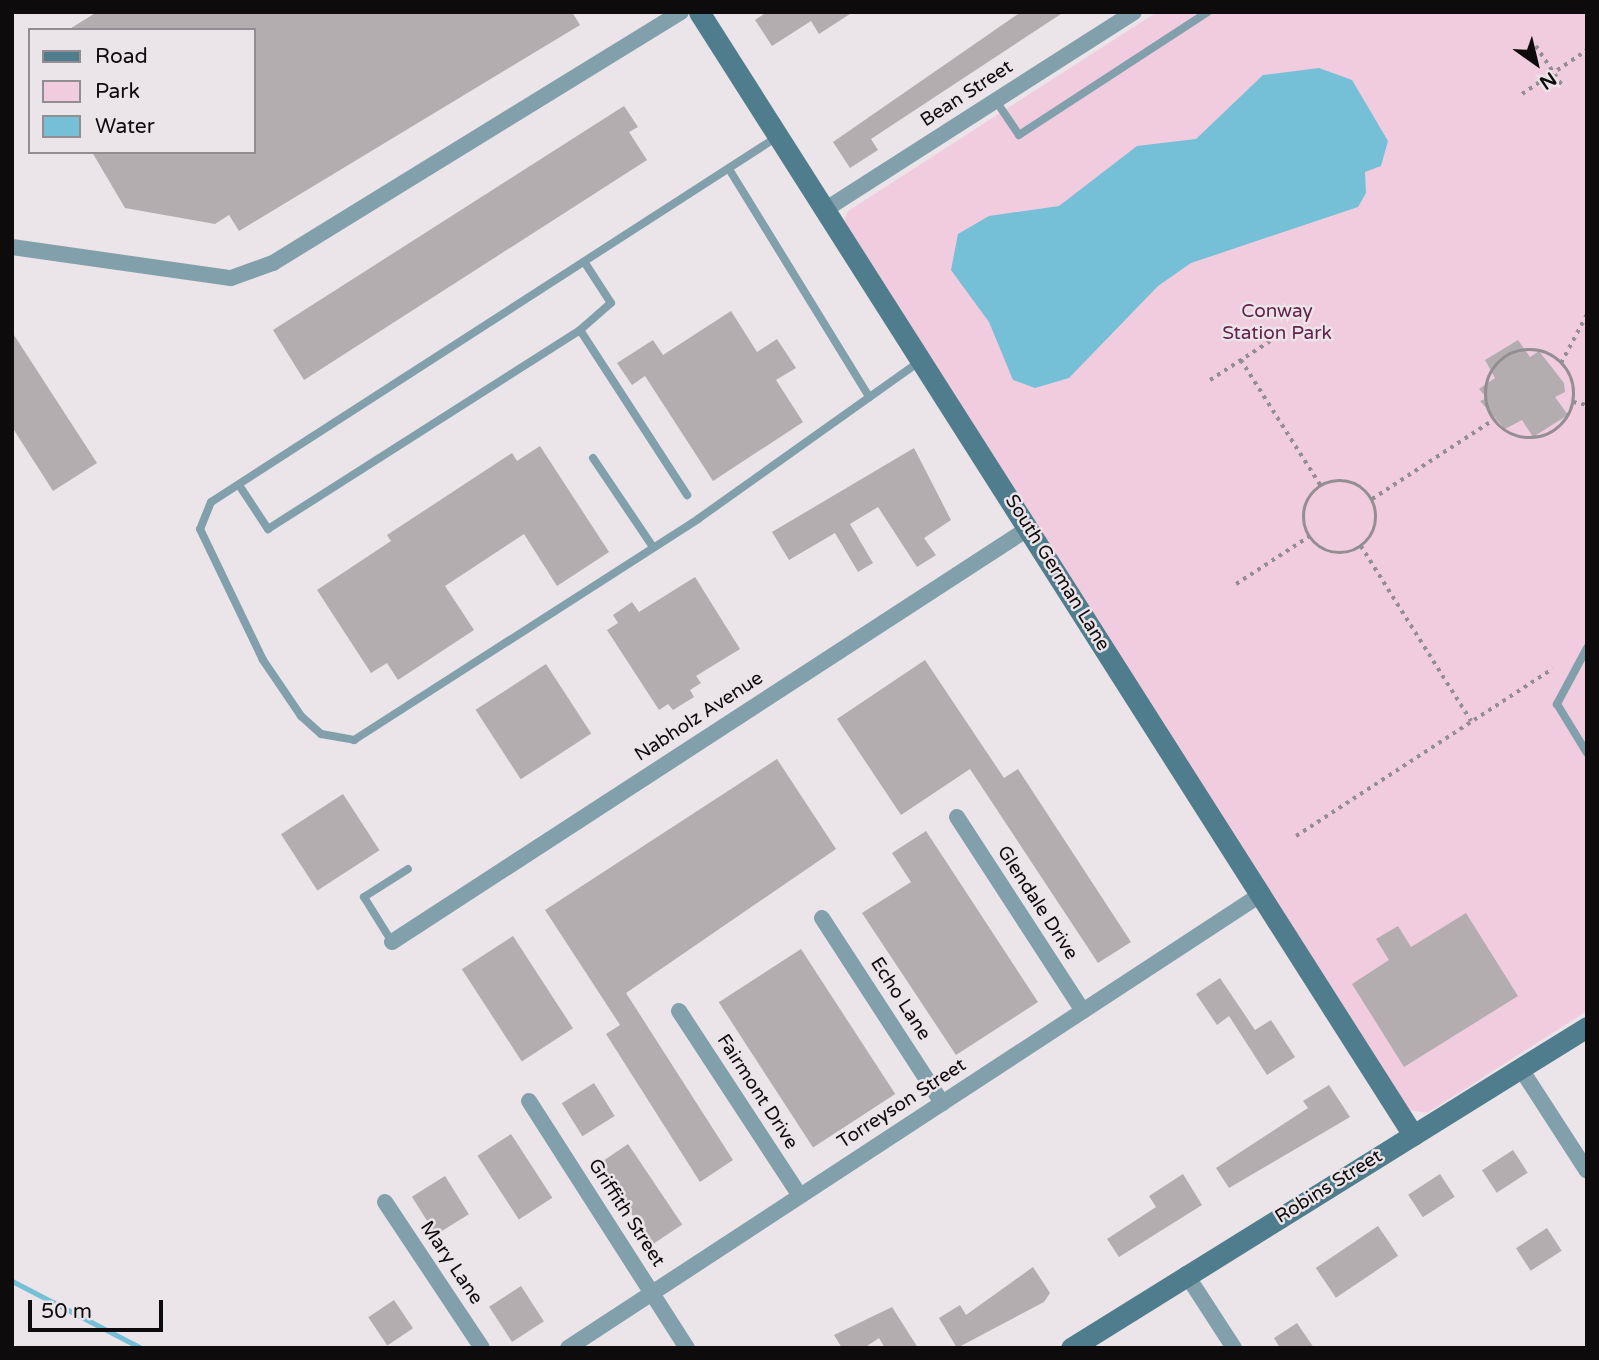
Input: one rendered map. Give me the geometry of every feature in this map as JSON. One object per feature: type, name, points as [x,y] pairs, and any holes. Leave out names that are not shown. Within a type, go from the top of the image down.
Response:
[{"type":"street","points":[[12,247],[232,278],[273,263],[681,12]]},
{"type":"street","name":"South German Lane","points":[[699,12],[823,211],[1029,528],[1413,1135]]},
{"type":"street","name":"Bean Street","points":[[823,211],[1134,12]]},
{"type":"street","name":"Nabholz Avenue","points":[[392,942],[1029,528]]},
{"type":"street","name":"Glendale Drive","points":[[957,817],[1083,1011]]},
{"type":"street","name":"Torreyson Street","points":[[568,1348],[1260,895]]},
{"type":"street","name":"Echo Lane","points":[[822,918],[942,1103]]},
{"type":"street","name":"Fairmont Drive","points":[[679,1012],[800,1196]]},
{"type":"street","name":"Robins Street","points":[[1071,1348],[1587,1027]]},
{"type":"street","points":[[1521,1069],[1587,1171]]},
{"type":"street","name":"Griffith Street","points":[[529,1101],[687,1348]]},
{"type":"street","name":"Mary Lane","points":[[385,1202],[482,1348]]},
{"type":"street","points":[[1186,1274],[1234,1348]]},
{"type":"lane","points":[[996,101],[1019,135],[1208,12]]},
{"type":"lane","points":[[777,137],[211,502],[200,529],[221,583],[301,716],[321,734],[354,740],[653,548],[920,362]]},
{"type":"lane","points":[[729,169],[869,397]]},
{"type":"lane","points":[[239,485],[268,529],[580,330],[611,303],[585,263]]},
{"type":"lane","points":[[580,330],[687,495]]},
{"type":"lane","points":[[593,458],[653,548]]},
{"type":"lane","points":[[1587,648],[1557,704],[1587,753]]},
{"type":"lane","points":[[392,942],[364,897],[408,869]]},
{"type":"path","points":[[1536,46],[1564,88]]},
{"type":"path","points":[[1522,94],[1587,51]]},
{"type":"path","points":[[1561,363],[1587,314]]},
{"type":"path","points":[[1210,380],[1270,341]]},
{"type":"path","points":[[1525,350],[1561,363],[1572,381],[1573,401],[1565,421],[1541,437],[1514,436],[1493,419],[1485,389],[1499,362],[1525,350]]},
{"type":"path","points":[[1241,360],[1321,486]]},
{"type":"path","points":[[1573,401],[1587,405]]},
{"type":"path","points":[[1371,499],[1493,419]]},
{"type":"path","points":[[1350,482],[1371,499],[1374,530],[1361,546],[1336,553],[1310,536],[1304,510],[1321,486],[1350,482]]},
{"type":"path","points":[[1236,584],[1310,536]]},
{"type":"path","points":[[1361,546],[1471,721]]},
{"type":"path","points":[[1296,836],[1552,669]]},
{"type":"green space","name":"Conway Station Park","points":[[1157,12],[1587,12],[1587,1011],[1427,1113],[1409,1110],[844,221],[848,211]]},
{"type":"water","points":[[1319,68],[1352,80],[1388,141],[1381,166],[1365,172],[1366,193],[1358,207],[1191,263],[1158,286],[1069,378],[1035,388],[1013,380],[989,322],[951,270],[958,234],[989,216],[1059,206],[1137,146],[1196,139],[1263,75]]},
{"type":"building","points":[[97,12],[572,12],[580,25],[239,231],[229,215],[215,224],[125,208],[93,154],[256,154],[256,28],[71,28]]},
{"type":"building","points":[[767,12],[853,12],[819,34],[811,21],[772,46],[755,20]]},
{"type":"building","points":[[1021,12],[1064,12],[871,139],[878,150],[850,168],[833,142]]},
{"type":"building","points":[[624,106],[638,127],[629,132],[647,160],[304,380],[273,330]]},
{"type":"building","points":[[731,311],[757,352],[777,339],[796,368],[776,380],[803,422],[713,481],[645,376],[632,385],[617,363],[653,340],[663,355]]},
{"type":"building","points":[[12,332],[97,463],[53,491],[12,427]]},
{"type":"building","points":[[1518,340],[1530,357],[1539,351],[1564,383],[1565,392],[1555,397],[1568,415],[1533,437],[1522,420],[1505,429],[1480,401],[1487,398],[1479,389],[1495,378],[1485,360]]},
{"type":"building","points":[[540,446],[609,552],[557,586],[524,534],[445,586],[474,630],[398,680],[387,663],[371,673],[317,590],[391,541],[387,535],[512,453],[517,461]]},
{"type":"building","points":[[914,448],[951,520],[924,538],[936,555],[917,567],[878,507],[850,524],[873,563],[858,572],[835,533],[789,560],[772,532]]},
{"type":"building","points":[[695,577],[740,649],[696,676],[701,683],[690,690],[694,697],[673,710],[668,704],[659,710],[607,630],[618,623],[613,615],[632,602],[639,612]]},
{"type":"building","points":[[925,660],[1004,778],[1018,769],[1131,942],[1098,963],[970,769],[901,815],[837,719]]},
{"type":"building","points":[[546,664],[591,734],[521,779],[476,710]]},
{"type":"building","points":[[777,759],[836,849],[626,993],[733,1160],[700,1182],[606,1034],[620,1025],[545,910]]},
{"type":"building","points":[[343,794],[379,850],[317,890],[281,834]]},
{"type":"building","points":[[926,831],[1038,1002],[956,1055],[862,913],[911,882],[892,853]]},
{"type":"building","points":[[1466,913],[1518,996],[1404,1067],[1352,984],[1389,960],[1376,939],[1398,926],[1411,947]]},
{"type":"building","points":[[513,936],[573,1028],[522,1061],[462,969]]},
{"type":"building","points":[[801,949],[895,1094],[813,1147],[719,1002]]},
{"type":"building","points":[[1220,978],[1255,1030],[1271,1020],[1295,1057],[1267,1075],[1229,1016],[1217,1025],[1196,994]]},
{"type":"building","points":[[594,1083],[615,1116],[582,1136],[562,1103]]},
{"type":"building","points":[[1329,1085],[1350,1117],[1229,1188],[1216,1168],[1308,1108],[1303,1101]]},
{"type":"building","points":[[511,1134],[552,1198],[519,1220],[477,1156]]},
{"type":"building","points":[[628,1144],[682,1224],[652,1245],[598,1164]]},
{"type":"building","points":[[1513,1150],[1528,1173],[1497,1193],[1482,1170]]},
{"type":"building","points":[[1183,1174],[1202,1205],[1119,1257],[1107,1239],[1156,1207],[1149,1196]]},
{"type":"building","points":[[1440,1174],[1455,1197],[1423,1217],[1408,1195]]},
{"type":"building","points":[[445,1176],[469,1214],[436,1235],[412,1197]]},
{"type":"building","points":[[1378,1226],[1398,1256],[1336,1298],[1316,1268]]},
{"type":"building","points":[[1547,1228],[1562,1251],[1531,1271],[1516,1248]]},
{"type":"building","points":[[1033,1267],[1050,1293],[1044,1302],[957,1348],[939,1318],[960,1305],[966,1315]]},
{"type":"building","points":[[521,1286],[544,1321],[512,1342],[489,1307]]},
{"type":"building","points":[[394,1300],[413,1328],[387,1346],[368,1317]]},
{"type":"building","points":[[892,1307],[918,1348],[885,1348],[879,1338],[864,1348],[842,1348],[834,1335]]},
{"type":"building","points":[[1297,1323],[1314,1348],[1280,1348],[1274,1338]]},
{"type":"waterway","points":[[12,1281],[141,1348]]}]
